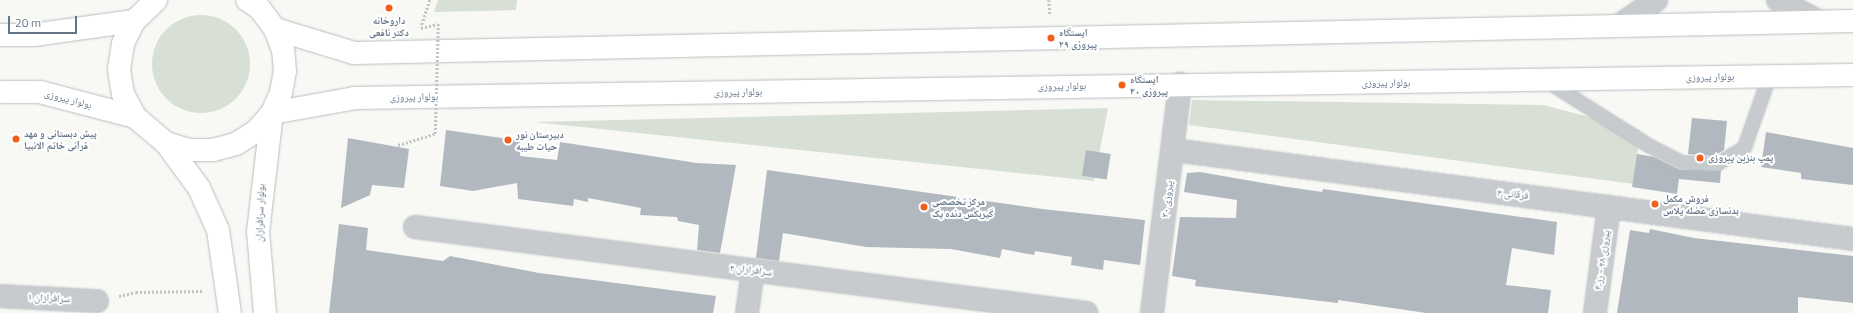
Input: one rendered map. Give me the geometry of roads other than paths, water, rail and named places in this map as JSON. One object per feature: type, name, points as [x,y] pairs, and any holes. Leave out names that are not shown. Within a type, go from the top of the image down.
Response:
[{"type":"main road","points":[[156,0],[134,21],[123,44],[119,69],[123,94],[135,117],[166,143],[199,188],[218,230],[230,313]]},
{"type":"main road","points":[[166,143],[189,150],[213,150],[236,144],[256,131],[272,113],[281,93],[285,71],[282,50],[275,29],[259,8],[247,0]]},
{"type":"main road","points":[[0,35],[34,35],[134,21]]},
{"type":"main road","points":[[275,29],[354,53],[1853,21]]},
{"type":"main road","name":"بولوار پیروزی","points":[[272,113],[355,98],[1180,84],[1550,82],[1853,75]]},
{"type":"main road","name":"بولوار پیروزی","points":[[0,92],[40,92],[135,117]]},
{"type":"main road","name":"بولوار سرافرازان","points":[[266,313],[258,232],[272,113]]},
{"type":"street","points":[[1620,25],[1656,0]]},
{"type":"street","points":[[1778,0],[1818,21]]},
{"type":"street","name":"پیروزی ۳۰","points":[[1152,313],[1180,84]]},
{"type":"street","name":"فرقانی ۳","points":[[1173,150],[1853,238]]},
{"type":"street","name":"پیروزی ۲۸ - رز ۴","points":[[1595,313],[1609,207]]},
{"type":"street","name":"سرافرازان ۲","points":[[415,226],[1087,313]]},
{"type":"street","points":[[747,313],[753,270]]},
{"type":"street","name":"سرافرازان ۱","points":[[0,296],[97,301]]},
{"type":"lane","points":[[1550,82],[1648,145],[1681,162],[1716,164],[1744,147],[1769,76]]},
{"type":"place","name":"داروخانه دکتر نافعی","points":[[389,8]]},
{"type":"place","name":"ایستگاه پیروزی ۲۹","points":[[1051,38]]},
{"type":"place","name":"ایستگاه پیروزی ۳۰","points":[[1122,85]]},
{"type":"place","name":"پیش دبستانی و مهد قرآنی خاتم الانبیا","points":[[16,139]]},
{"type":"place","name":"دبیرستان نور حیات طیبه","points":[[508,140]]},
{"type":"place","name":"پمپ بنزین پیروزی","points":[[1700,158]]},
{"type":"place","name":"فروش مکمل بدنسازی عضله پلاس","points":[[1655,204]]},
{"type":"place","name":"مرکز تخصصی گیربکس دنده یک","points":[[924,207]]}]
